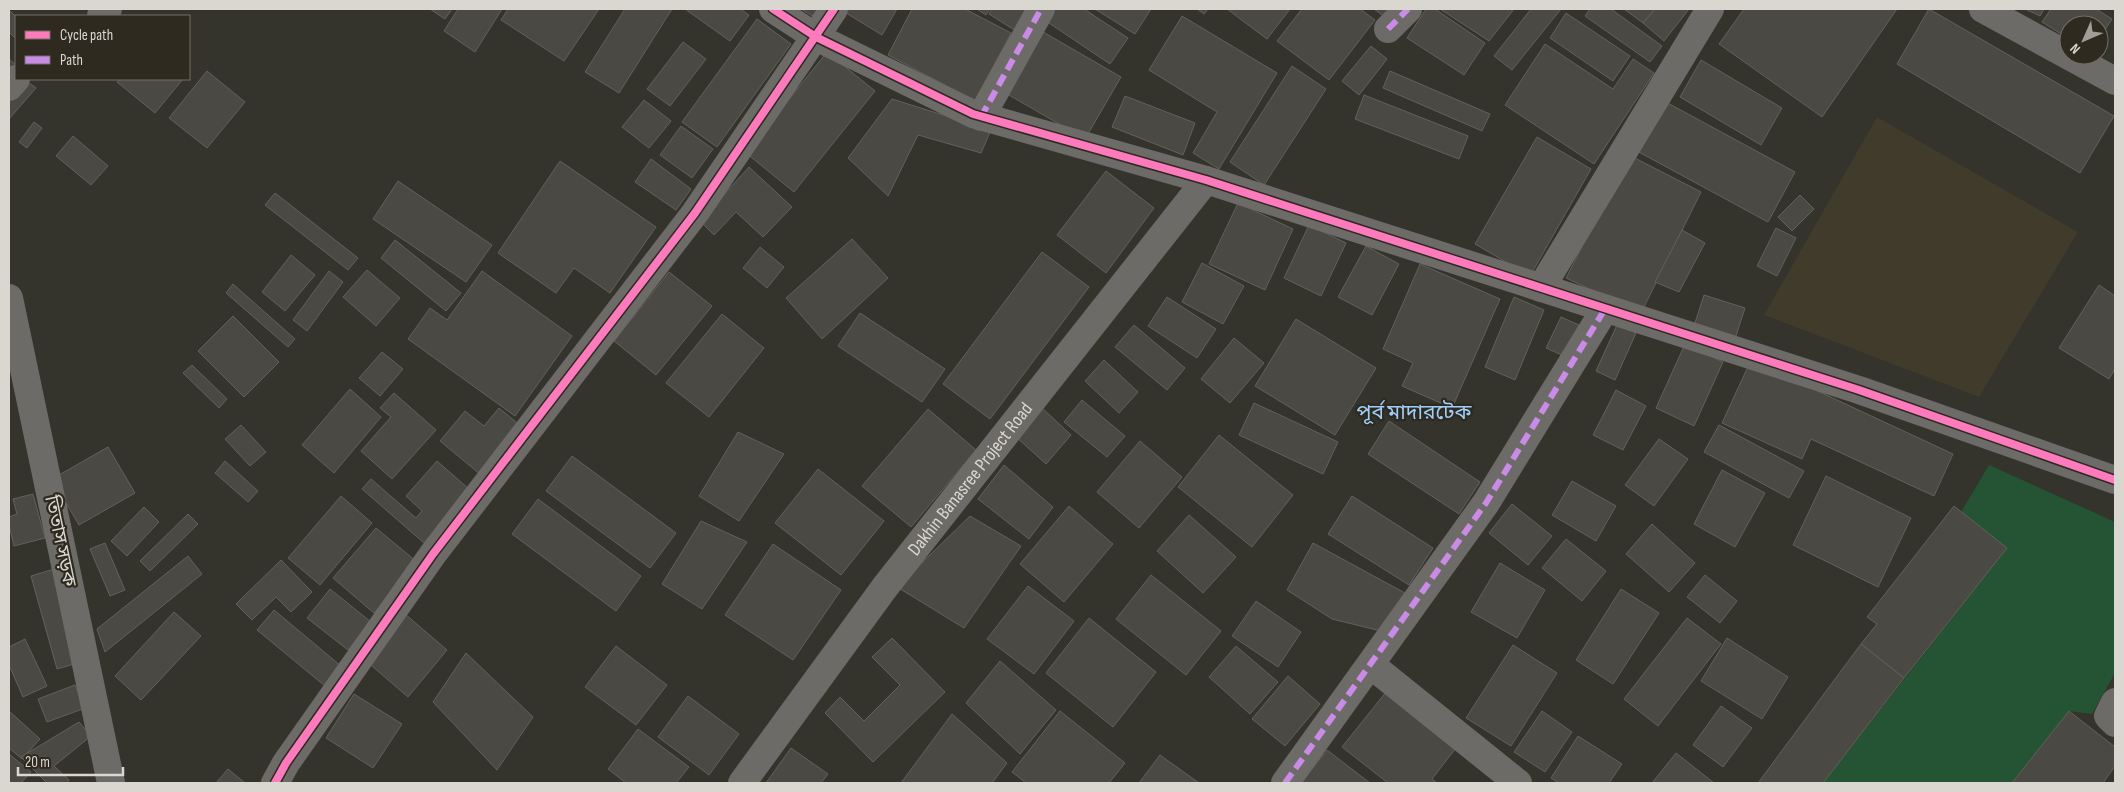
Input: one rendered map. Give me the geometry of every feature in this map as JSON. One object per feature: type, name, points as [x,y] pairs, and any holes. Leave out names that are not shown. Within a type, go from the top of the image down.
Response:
[{"type":"street","points":[[773,9],[816,37],[981,117],[1206,180],[1859,390],[2115,480]]},
{"type":"street","points":[[275,783],[286,763],[433,554],[667,251],[730,163],[834,9]]},
{"type":"street","points":[[981,117],[1040,9]]},
{"type":"street","points":[[1388,29],[1408,9]]},
{"type":"street","points":[[1541,288],[1710,9]]},
{"type":"street","points":[[1983,9],[2115,81]]},
{"type":"street","name":"Dakhin Banasree Project Road","points":[[742,783],[885,586],[1206,180]]},
{"type":"street","name":"তিতাস সড়ক","points":[[9,298],[111,783]]},
{"type":"street","points":[[1285,783],[1486,504],[1605,309]]},
{"type":"street","points":[[1371,665],[1518,783]]},
{"type":"street","points":[[2115,702],[2108,716],[2115,723]]},
{"type":"shaded area","points":[[1877,117],[2078,232],[1979,397],[1764,315]]},
{"type":"green space","points":[[1989,465],[2115,522],[2115,673],[2092,714],[2069,711],[2012,783],[1823,783],[2007,548],[1961,512]]},
{"type":"building","points":[[430,9],[452,9],[445,19]]},
{"type":"building","points":[[458,9],[502,9],[475,52],[444,31]]},
{"type":"building","points":[[508,9],[599,9],[564,61],[501,20]]},
{"type":"building","points":[[625,9],[672,9],[619,93],[585,72]]},
{"type":"building","points":[[685,9],[740,9],[749,15],[730,41]]},
{"type":"building","points":[[801,9],[819,9],[814,17]]},
{"type":"building","points":[[848,9],[897,9],[882,35],[846,13]]},
{"type":"building","points":[[912,9],[965,9],[1011,33],[975,101],[888,55]]},
{"type":"building","points":[[977,9],[990,9],[986,15]]},
{"type":"building","points":[[992,9],[1030,9],[1016,31],[989,14]]},
{"type":"building","points":[[1054,9],[1084,9],[1128,38],[1110,64],[1046,21]]},
{"type":"building","points":[[1095,9],[1151,9],[1135,34]]},
{"type":"building","points":[[1197,9],[1208,9],[1204,14]]},
{"type":"building","points":[[1227,9],[1290,9],[1267,39]]},
{"type":"building","points":[[1302,9],[1360,9],[1375,20],[1329,80],[1277,41]]},
{"type":"building","points":[[1374,9],[1393,9],[1386,18]]},
{"type":"building","points":[[1426,9],[1435,9],[1485,43],[1464,75],[1407,38]]},
{"type":"building","points":[[1440,9],[1514,9],[1489,41]]},
{"type":"building","points":[[1531,9],[1561,9],[1512,70],[1494,56]]},
{"type":"building","points":[[1590,9],[1611,9],[1662,46],[1650,62],[1585,16]]},
{"type":"building","points":[[1624,9],[1655,9],[1643,23]]},
{"type":"building","points":[[1655,9],[1689,9],[1664,41],[1643,23]]},
{"type":"building","points":[[1744,9],[1897,9],[1822,117],[1719,44]]},
{"type":"building","points":[[1929,9],[2114,116],[2080,173],[1897,64]]},
{"type":"building","points":[[2025,9],[2044,9],[2040,16]]},
{"type":"building","points":[[2051,9],[2096,9],[2106,15],[2059,15],[2059,33],[2042,22]]},
{"type":"building","points":[[9,10],[15,16],[15,38],[9,32]]},
{"type":"building","points":[[1566,13],[1630,56],[1613,81],[1550,38]]},
{"type":"building","points":[[1182,16],[1277,73],[1219,169],[1193,153],[1217,112],[1149,70]]},
{"type":"building","points":[[757,19],[791,44],[717,147],[682,122]]},
{"type":"building","points":[[1038,29],[1121,77],[1085,139],[1002,91]]},
{"type":"building","points":[[683,42],[706,59],[670,106],[647,89]]},
{"type":"building","points":[[1545,44],[1613,89],[1633,59],[1654,73],[1594,164],[1505,105]]},
{"type":"building","points":[[1371,46],[1387,59],[1359,95],[1342,81]]},
{"type":"building","points":[[827,52],[875,91],[794,192],[746,153]]},
{"type":"building","points":[[9,59],[15,64],[15,78],[9,85]]},
{"type":"building","points":[[1701,60],[1782,108],[1761,145],[1680,97]]},
{"type":"building","points":[[1292,66],[1326,89],[1264,185],[1230,162]]},
{"type":"building","points":[[207,71],[245,102],[207,148],[169,118]]},
{"type":"building","points":[[1390,71],[1490,114],[1482,131],[1383,88]]},
{"type":"building","points":[[22,80],[36,88],[9,119],[9,89]]},
{"type":"building","points":[[119,80],[182,80],[155,113],[117,82]]},
{"type":"building","points":[[1364,95],[1468,136],[1459,159],[1355,119]]},
{"type":"building","points":[[1125,96],[1195,123],[1183,155],[1112,127]]},
{"type":"building","points":[[892,99],[991,130],[981,153],[918,135],[888,196],[848,158]]},
{"type":"building","points":[[644,100],[671,121],[649,148],[622,127]]},
{"type":"building","points":[[1664,101],[1795,172],[1768,222],[1637,151]]},
{"type":"building","points":[[34,122],[42,128],[27,148],[19,142]]},
{"type":"building","points":[[681,126],[713,149],[692,178],[660,155]]},
{"type":"building","points":[[73,136],[108,166],[91,185],[56,156]]},
{"type":"building","points":[[1537,137],[1591,169],[1530,276],[1475,244]]},
{"type":"building","points":[[1629,155],[1701,192],[1641,313],[1566,278]]},
{"type":"building","points":[[651,159],[691,189],[676,210],[635,182]]},
{"type":"building","points":[[560,161],[656,227],[610,293],[574,268],[556,293],[498,253]]},
{"type":"building","points":[[749,167],[792,207],[763,237],[736,212],[714,235],[700,221]]},
{"type":"building","points":[[1106,171],[1154,208],[1106,273],[1057,235]]},
{"type":"building","points":[[398,181],[492,245],[466,282],[373,219]]},
{"type":"building","points":[[275,193],[358,258],[348,270],[265,205]]},
{"type":"building","points":[[1800,195],[1814,209],[1792,231],[1778,217]]},
{"type":"building","points":[[1238,203],[1293,229],[1265,290],[1209,264]]},
{"type":"building","points":[[1309,225],[1346,243],[1321,296],[1284,278]]},
{"type":"building","points":[[1776,228],[1796,238],[1777,276],[1757,266]]},
{"type":"building","points":[[1682,230],[1705,243],[1679,292],[1655,282]]},
{"type":"building","points":[[852,239],[888,278],[822,339],[786,298]]},
{"type":"building","points":[[395,240],[461,293],[446,311],[381,258]]},
{"type":"building","points":[[1366,246],[1399,264],[1372,315],[1338,297]]},
{"type":"building","points":[[760,247],[784,267],[767,288],[743,268]]},
{"type":"building","points":[[1042,252],[1089,287],[990,419],[943,384]]},
{"type":"building","points":[[291,255],[315,275],[285,311],[262,292]]},
{"type":"building","points":[[1202,263],[1244,286],[1223,324],[1182,302]]},
{"type":"building","points":[[1420,264],[1500,299],[1452,408],[1402,386],[1413,363],[1383,349]]},
{"type":"building","points":[[367,270],[400,298],[376,326],[343,297]]},
{"type":"building","points":[[329,271],[343,282],[307,331],[293,320]]},
{"type":"building","points":[[482,271],[572,336],[515,416],[408,339],[430,308],[447,320]]},
{"type":"building","points":[[669,272],[712,306],[656,375],[614,341]]},
{"type":"building","points":[[233,284],[295,339],[288,347],[226,293]]},
{"type":"building","points":[[2099,285],[2115,296],[2115,369],[2109,379],[2059,348]]},
{"type":"building","points":[[1704,295],[1745,308],[1735,339],[1694,326]]},
{"type":"building","points":[[1167,297],[1216,329],[1197,358],[1148,326]]},
{"type":"building","points":[[1514,297],[1544,310],[1515,380],[1485,367]]},
{"type":"building","points":[[860,313],[945,369],[922,402],[838,346]]},
{"type":"building","points":[[722,314],[764,348],[709,417],[666,383]]},
{"type":"building","points":[[233,316],[279,362],[244,397],[198,351]]},
{"type":"building","points":[[1561,317],[1579,325],[1564,356],[1546,348]]},
{"type":"building","points":[[1296,319],[1376,368],[1335,435],[1255,386]]},
{"type":"building","points":[[1134,325],[1185,368],[1167,390],[1115,347]]},
{"type":"building","points":[[1617,325],[1636,333],[1615,380],[1596,371]]},
{"type":"building","points":[[1234,338],[1264,363],[1230,403],[1201,379]]},
{"type":"building","points":[[1685,344],[1723,362],[1694,426],[1656,408]]},
{"type":"building","points":[[382,352],[403,369],[380,396],[359,378]]},
{"type":"building","points":[[1104,360],[1138,392],[1119,413],[1085,381]]},
{"type":"building","points":[[1751,360],[1953,454],[1934,496],[1811,439],[1802,459],[1722,423]]},
{"type":"building","points":[[192,365],[227,399],[219,408],[183,373]]},
{"type":"building","points":[[350,389],[381,417],[334,473],[302,445]]},
{"type":"building","points":[[1616,390],[1646,406],[1623,450],[1593,435]]},
{"type":"building","points":[[394,393],[436,430],[392,479],[361,451],[391,417],[380,408]]},
{"type":"building","points":[[1082,400],[1125,436],[1107,457],[1064,422]]},
{"type":"building","points":[[1254,403],[1338,442],[1323,474],[1239,435]]},
{"type":"building","points":[[1041,407],[1071,435],[1046,464],[1015,436]]},
{"type":"building","points":[[499,408],[522,427],[481,475],[440,441],[465,411],[484,426]]},
{"type":"building","points":[[928,409],[976,450],[911,527],[862,486]]},
{"type":"building","points":[[1389,421],[1480,482],[1459,514],[1368,454]]},
{"type":"building","points":[[241,425],[266,452],[250,466],[225,439]]},
{"type":"building","points":[[1719,425],[1804,471],[1789,498],[1704,452]]},
{"type":"building","points":[[738,432],[784,454],[739,521],[699,496]]},
{"type":"building","points":[[1219,435],[1293,495],[1252,547],[1178,487]]},
{"type":"building","points":[[1659,439],[1688,459],[1654,506],[1625,485]]},
{"type":"building","points":[[1140,441],[1182,477],[1139,528],[1097,492]]},
{"type":"building","points":[[108,447],[135,493],[79,525],[52,479]]},
{"type":"building","points":[[572,456],[676,533],[650,568],[546,491]]},
{"type":"building","points":[[225,461],[258,491],[248,502],[215,473]]},
{"type":"building","points":[[437,461],[470,490],[424,543],[362,489],[371,479],[416,518],[422,511],[406,496]]},
{"type":"building","points":[[1004,465],[1053,507],[1029,539],[978,499]]},
{"type":"building","points":[[818,469],[884,521],[841,575],[775,523]]},
{"type":"building","points":[[1722,470],[1765,493],[1735,547],[1694,524]]},
{"type":"building","points":[[1826,476],[1911,518],[1878,587],[1793,545]]},
{"type":"building","points":[[1572,481],[1616,506],[1596,541],[1552,515]]},
{"type":"building","points":[[33,494],[45,538],[14,546],[9,525],[9,517],[17,514],[13,499]]},
{"type":"building","points":[[341,496],[372,523],[320,585],[288,558]]},
{"type":"building","points":[[1352,496],[1433,548],[1409,585],[1328,534]]},
{"type":"building","points":[[538,499],[641,576],[616,611],[512,534]]},
{"type":"building","points":[[1512,504],[1552,536],[1528,565],[1489,533]]},
{"type":"building","points":[[1069,506],[1113,544],[1064,602],[1020,564]]},
{"type":"building","points":[[1954,506],[2007,548],[1904,678],[1861,644],[1877,624],[1867,617]]},
{"type":"building","points":[[144,507],[159,522],[127,556],[111,541]]},
{"type":"building","points":[[188,514],[198,524],[150,571],[140,561]]},
{"type":"building","points":[[1189,515],[1236,557],[1203,593],[1157,551]]},
{"type":"building","points":[[970,516],[1021,546],[964,628],[897,587]]},
{"type":"building","points":[[701,521],[747,542],[702,609],[662,584]]},
{"type":"building","points":[[1652,524],[1695,563],[1669,592],[1626,554]]},
{"type":"building","points":[[376,528],[417,562],[374,613],[333,578]]},
{"type":"building","points":[[1566,539],[1606,571],[1582,601],[1542,568]]},
{"type":"building","points":[[105,543],[125,590],[110,596],[90,549]]},
{"type":"building","points":[[1313,543],[1405,593],[1381,631],[1332,619],[1287,590]]},
{"type":"building","points":[[773,544],[841,590],[793,660],[725,615]]},
{"type":"building","points":[[188,556],[202,574],[105,652],[97,629]]},
{"type":"building","points":[[281,560],[312,592],[291,612],[276,597],[252,620],[236,604]]},
{"type":"building","points":[[1500,563],[1545,590],[1517,638],[1471,612]]},
{"type":"building","points":[[54,569],[81,662],[57,669],[31,576]]},
{"type":"building","points":[[1151,575],[1221,631],[1186,675],[1116,619]]},
{"type":"building","points":[[1705,575],[1737,601],[1720,623],[1687,597]]},
{"type":"building","points":[[1028,586],[1074,621],[1034,674],[987,639]]},
{"type":"building","points":[[330,589],[371,622],[348,650],[307,618]]},
{"type":"building","points":[[1621,589],[1659,613],[1613,684],[1576,660]]},
{"type":"building","points":[[1256,601],[1301,632],[1278,667],[1232,636]]},
{"type":"building","points":[[274,610],[341,666],[325,686],[257,630]]},
{"type":"building","points":[[174,612],[201,636],[141,700],[115,676]]},
{"type":"building","points":[[405,614],[447,650],[408,697],[365,660]]},
{"type":"building","points":[[1089,618],[1156,672],[1113,727],[1046,673]]},
{"type":"building","points":[[1687,618],[1721,644],[1658,726],[1624,699]]},
{"type":"building","points":[[892,638],[945,692],[873,762],[825,713],[840,697],[864,721],[900,685],[872,657]]},
{"type":"building","points":[[1727,638],[1788,677],[1762,719],[1701,681]]},
{"type":"building","points":[[25,639],[47,686],[23,697],[9,665],[9,647]]},
{"type":"building","points":[[1861,644],[1904,678],[1823,783],[1758,783]]},
{"type":"building","points":[[1513,645],[1557,673],[1511,746],[1466,718]]},
{"type":"building","points":[[616,646],[667,685],[636,725],[585,687]]},
{"type":"building","points":[[1236,646],[1278,682],[1250,714],[1209,677]]},
{"type":"building","points":[[466,653],[533,717],[497,770],[433,702]]},
{"type":"building","points":[[1000,661],[1056,710],[1020,754],[966,703]]},
{"type":"building","points":[[1288,676],[1320,704],[1285,746],[1252,719]]},
{"type":"building","points":[[75,685],[85,708],[47,722],[38,699]]},
{"type":"building","points":[[1386,692],[1456,748],[1432,779],[1437,783],[1388,783],[1342,747]]},
{"type":"building","points":[[354,694],[402,724],[373,768],[326,738]]},
{"type":"building","points":[[688,696],[739,734],[709,775],[658,737]]},
{"type":"building","points":[[1721,706],[1752,728],[1723,767],[1693,745]]},
{"type":"building","points":[[9,711],[40,739],[22,759],[9,748]]},
{"type":"building","points":[[1060,711],[1125,763],[1109,783],[1026,783],[1012,772]]},
{"type":"building","points":[[1542,711],[1572,732],[1545,772],[1514,752]]},
{"type":"building","points":[[2069,711],[2115,747],[2115,766],[2103,783],[2012,783]]},
{"type":"building","points":[[952,714],[1007,763],[992,783],[901,783]]},
{"type":"building","points":[[79,722],[91,736],[54,766],[69,780],[67,783],[47,783],[21,757]]},
{"type":"building","points":[[638,729],[689,767],[676,783],[626,783],[608,769]]},
{"type":"building","points":[[1578,736],[1622,764],[1609,783],[1559,783],[1551,778]]},
{"type":"building","points":[[791,748],[828,774],[821,783],[766,783]]},
{"type":"building","points":[[1327,750],[1370,783],[1301,783]]},
{"type":"building","points":[[1676,753],[1714,783],[1652,783]]},
{"type":"building","points":[[9,754],[31,772],[21,783],[9,783]]},
{"type":"building","points":[[1160,755],[1199,783],[1139,783]]},
{"type":"building","points":[[228,769],[245,783],[216,783]]},
{"type":"marked path","points":[[981,117],[1041,9]]},
{"type":"marked path","points":[[1388,29],[1408,9]]},
{"type":"marked path","points":[[1285,783],[1486,503],[1605,309]]},
{"type":"cycle path","points":[[773,9],[816,37],[973,114],[1206,180],[1859,390],[2115,480]]},
{"type":"cycle path","points":[[275,783],[286,763],[433,554],[695,213],[834,9]]},
{"type":"district","name":"পূর্ব মাদারটেক","points":[[1414,412]]}]
